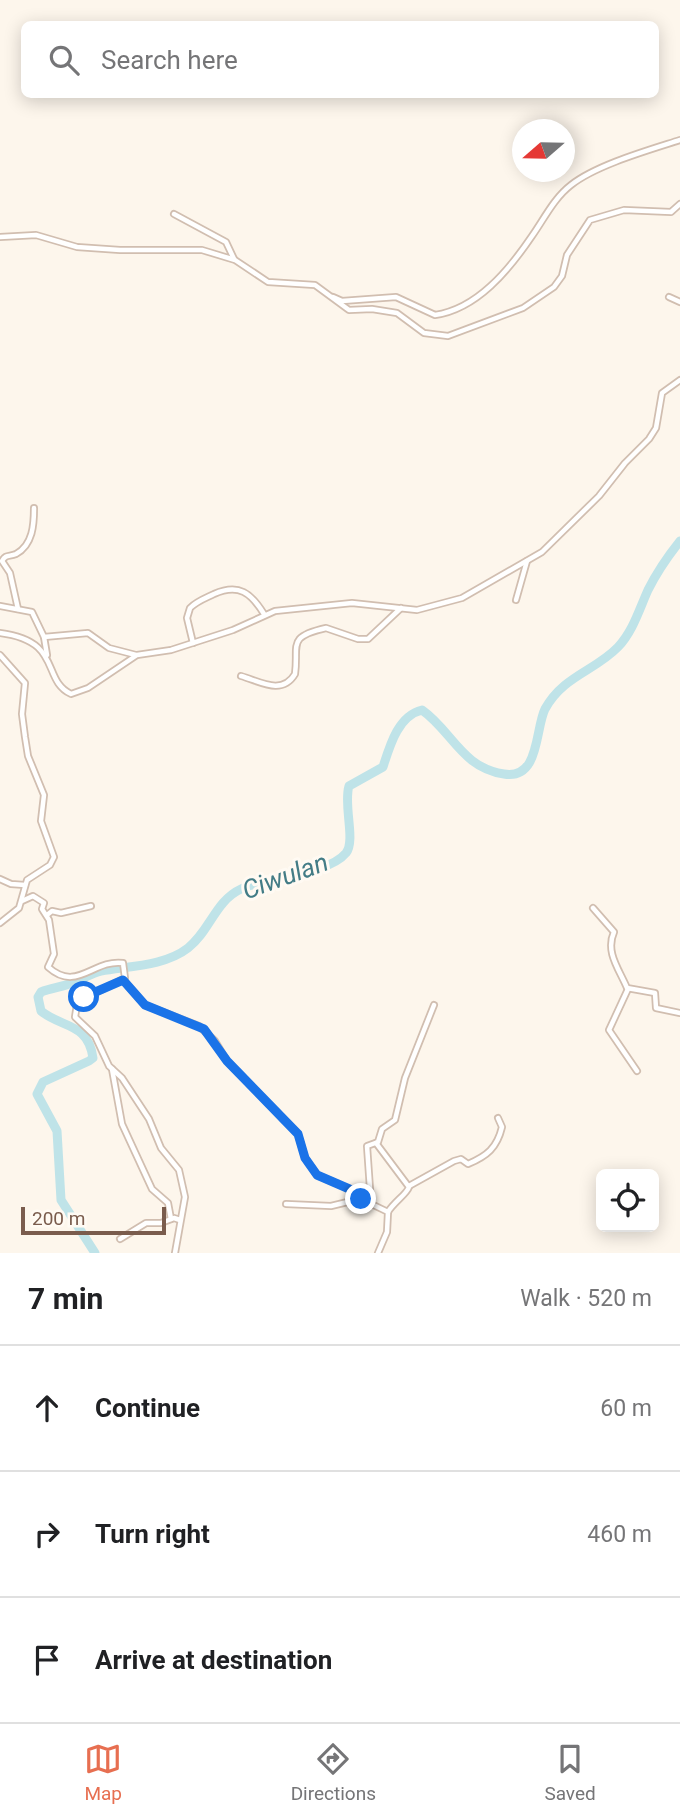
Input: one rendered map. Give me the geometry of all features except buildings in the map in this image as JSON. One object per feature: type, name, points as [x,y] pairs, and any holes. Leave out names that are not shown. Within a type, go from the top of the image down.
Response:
[{"type":"street","points":[[330,295],[342,301],[396,297],[435,315],[464,306],[477,298],[511,263],[571,185],[635,155],[680,140]]},
{"type":"street","points":[[0,237],[36,235],[77,247],[120,250],[194,249],[235,260],[268,282],[315,285],[349,310],[372,309],[397,313],[424,333],[448,336],[523,308],[554,287],[562,276],[567,255],[590,220],[624,210],[671,212],[680,204]]},
{"type":"street","points":[[174,214],[226,242],[235,260]]},
{"type":"street","points":[[669,297],[680,302]]},
{"type":"street","points":[[44,637],[88,633],[108,648],[137,655],[154,654],[233,630],[264,614],[352,603],[417,610],[462,598],[542,552],[587,509],[649,439],[656,428],[662,393],[680,380]]},
{"type":"street","points":[[18,609],[10,573],[2,561],[5,556],[19,552],[28,541],[33,528],[34,508]]},
{"type":"street","points":[[516,600],[527,561]]},
{"type":"street","points":[[193,643],[187,618],[190,608],[223,590],[235,587],[245,591],[264,614]]},
{"type":"street","points":[[0,606],[32,612],[44,637],[47,656],[62,688],[71,694],[88,688],[137,655]]},
{"type":"street","points":[[241,676],[267,685],[283,685],[295,674],[294,648],[301,637],[326,628],[358,639],[368,639],[401,608]]},
{"type":"street","points":[[0,634],[25,638],[47,656]]},
{"type":"street","points":[[0,655],[25,683],[22,714],[24,737],[28,756],[44,795],[41,821],[54,854],[53,863],[29,878],[22,901],[13,915],[0,923]]},
{"type":"street","points":[[0,879],[25,885]]},
{"type":"street","points":[[22,901],[31,896],[41,899],[42,909],[47,915],[54,954],[48,966],[58,976],[70,978],[120,961],[125,977],[145,1005],[204,1029],[227,1061],[298,1134],[305,1158],[317,1175],[354,1191],[361,1199]]},
{"type":"street","points":[[47,915],[52,911],[61,913],[91,906]]},
{"type":"street","points":[[593,908],[614,932],[609,943],[611,957],[628,989]]},
{"type":"street","points":[[125,977],[84,997],[77,1004],[75,1014],[95,1037],[111,1069],[122,1124],[152,1189],[168,1203],[171,1219]]},
{"type":"street","points":[[628,989],[654,993],[656,1008],[680,1013]]},
{"type":"street","points":[[628,989],[609,1030],[637,1071]]},
{"type":"street","points":[[372,1203],[367,1147],[376,1143],[381,1138],[382,1129],[396,1120],[405,1078],[435,1004]]},
{"type":"street","points":[[111,1069],[122,1078],[149,1119],[161,1148],[179,1170],[185,1197],[175,1253]]},
{"type":"street","points":[[409,1186],[454,1161],[462,1159],[468,1164],[483,1157],[497,1145],[502,1127],[498,1118]]},
{"type":"street","points":[[376,1143],[409,1186],[408,1192],[395,1200],[388,1212],[387,1232],[378,1253]]},
{"type":"street","points":[[286,1205],[331,1206],[354,1198],[372,1203],[388,1212]]},
{"type":"street","points":[[120,1238],[146,1223],[180,1220]]},
{"type":"waterway","name":"Ciwulan","points":[[95,1253],[61,1200],[57,1131],[37,1094],[43,1082],[93,1058],[90,1046],[80,1032],[41,1011],[38,997],[41,992],[76,982],[97,972],[146,964],[179,954],[196,941],[232,894],[265,881],[311,871],[337,860],[349,847],[349,786],[383,767],[396,733],[414,713],[422,710],[478,764],[504,774],[516,774],[524,769],[534,751],[545,709],[552,698],[570,681],[609,655],[623,641],[655,577],[680,541]]},
{"type":"route","points":[[84,997],[123,980],[145,1005],[204,1029],[219,1046],[227,1061],[298,1134],[302,1152],[317,1175],[327,1182],[354,1191],[361,1199]]}]
